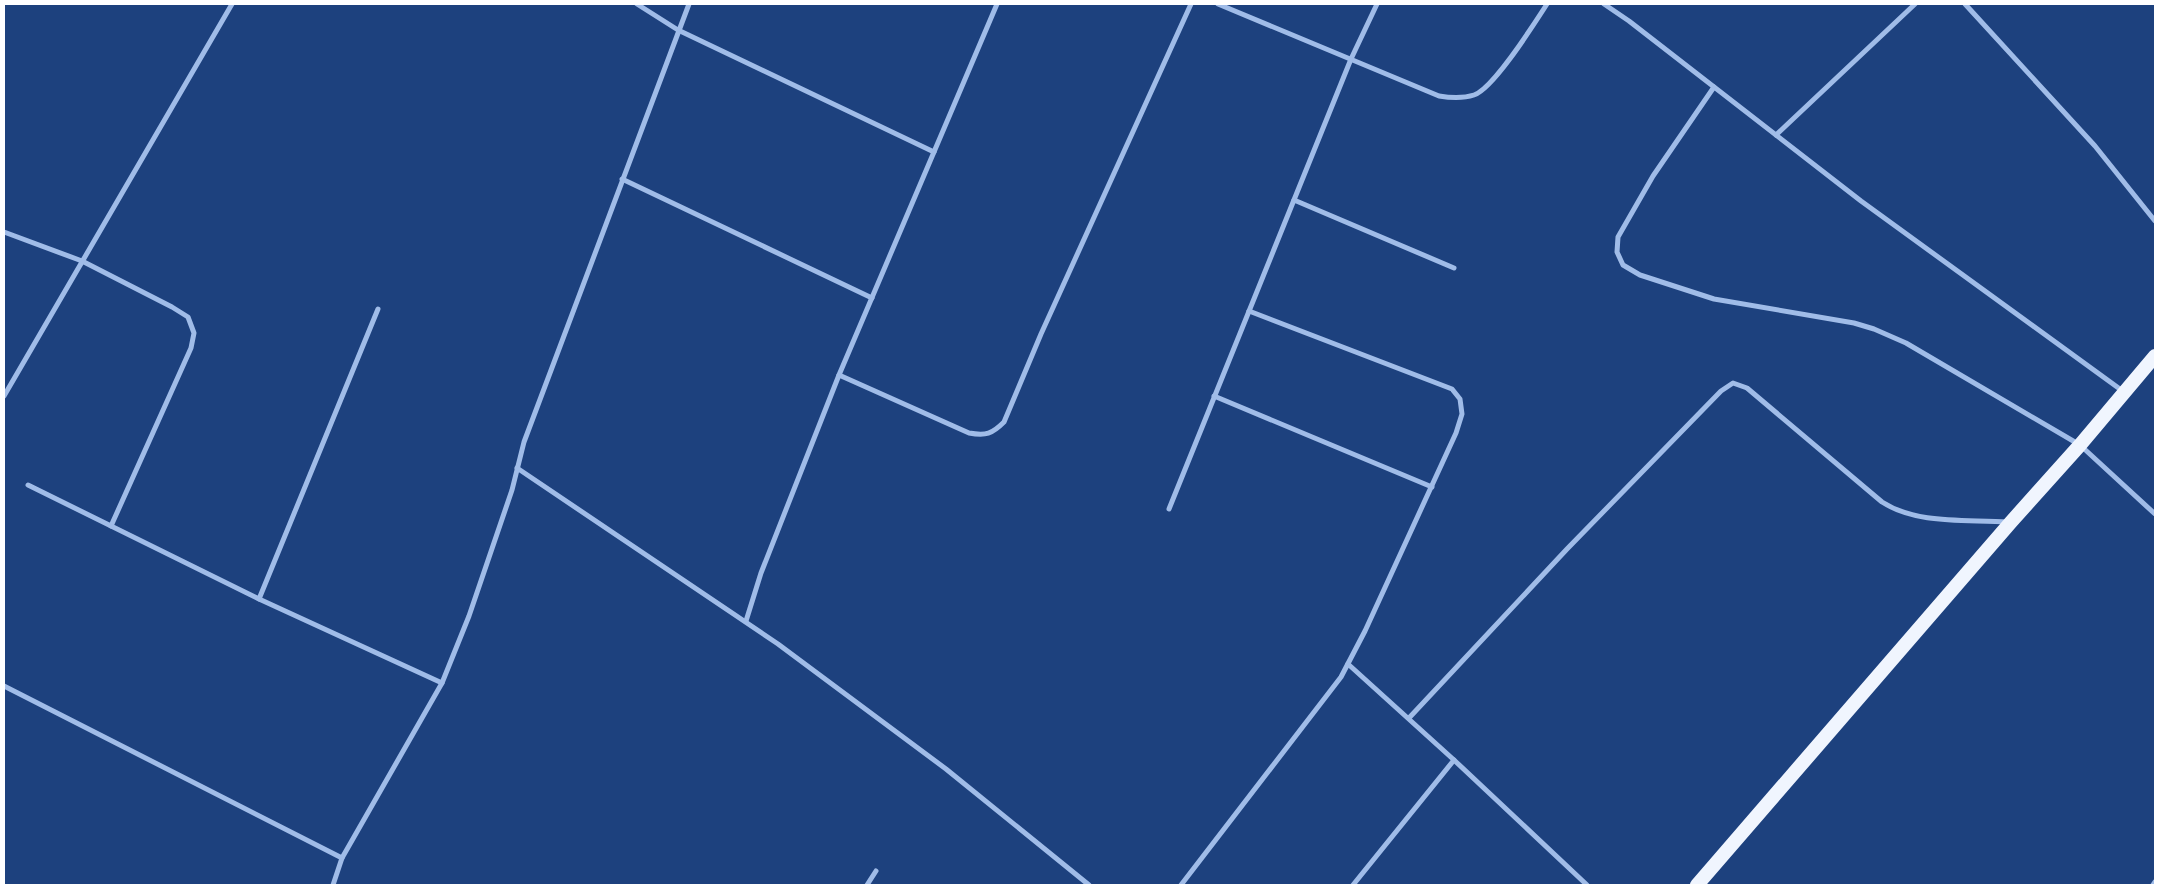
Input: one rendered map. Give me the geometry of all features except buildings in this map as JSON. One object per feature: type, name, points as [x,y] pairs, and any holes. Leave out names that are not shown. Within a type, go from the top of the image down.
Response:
[{"type":"highway","points":[[1697,885],[2080,445],[2155,356]]},
{"type":"street","points":[[4,396],[232,4]]},
{"type":"street","points":[[637,4],[678,30],[934,152]]},
{"type":"street","points":[[332,885],[342,858],[442,683],[469,616],[512,490],[524,442],[689,4]]},
{"type":"street","points":[[746,621],[761,573],[839,375],[996,4]]},
{"type":"street","points":[[839,375],[969,433],[984,436],[993,433],[1004,422],[1041,334],[1191,4]]},
{"type":"street","points":[[1218,4],[1439,96],[1457,98],[1475,95],[1489,85],[1547,4]]},
{"type":"street","points":[[1169,509],[1351,58],[1377,4]]},
{"type":"street","points":[[1604,4],[1861,201],[2124,392]]},
{"type":"street","points":[[1776,135],[1915,4]]},
{"type":"street","points":[[1965,4],[2095,146],[2155,221]]},
{"type":"street","points":[[1714,87],[1654,176],[1618,237],[1617,252],[1623,265],[1640,275],[1714,299],[1854,323],[1874,329],[1906,343],[2080,445],[2155,514]]},
{"type":"street","points":[[622,179],[872,298]]},
{"type":"street","points":[[1294,200],[1454,268]]},
{"type":"street","points":[[4,232],[82,261],[188,317],[194,333],[191,348],[111,526]]},
{"type":"street","points":[[258,600],[378,309]]},
{"type":"street","points":[[1181,885],[1341,677],[1365,631],[1432,486],[1456,433],[1462,414],[1460,399],[1452,389],[1249,311]]},
{"type":"street","points":[[1409,718],[1607,508],[1721,391],[1733,383],[1747,388],[1882,502],[1897,511],[1917,517],[2011,522]]},
{"type":"street","points":[[1214,396],[1432,486]]},
{"type":"street","points":[[517,468],[746,621],[946,768],[1089,885]]},
{"type":"street","points":[[28,485],[258,600],[442,683]]},
{"type":"street","points":[[1348,664],[1409,718],[1586,885]]},
{"type":"street","points":[[4,686],[342,858]]},
{"type":"street","points":[[1353,885],[1454,760]]},
{"type":"street","points":[[867,885],[876,871]]}]
